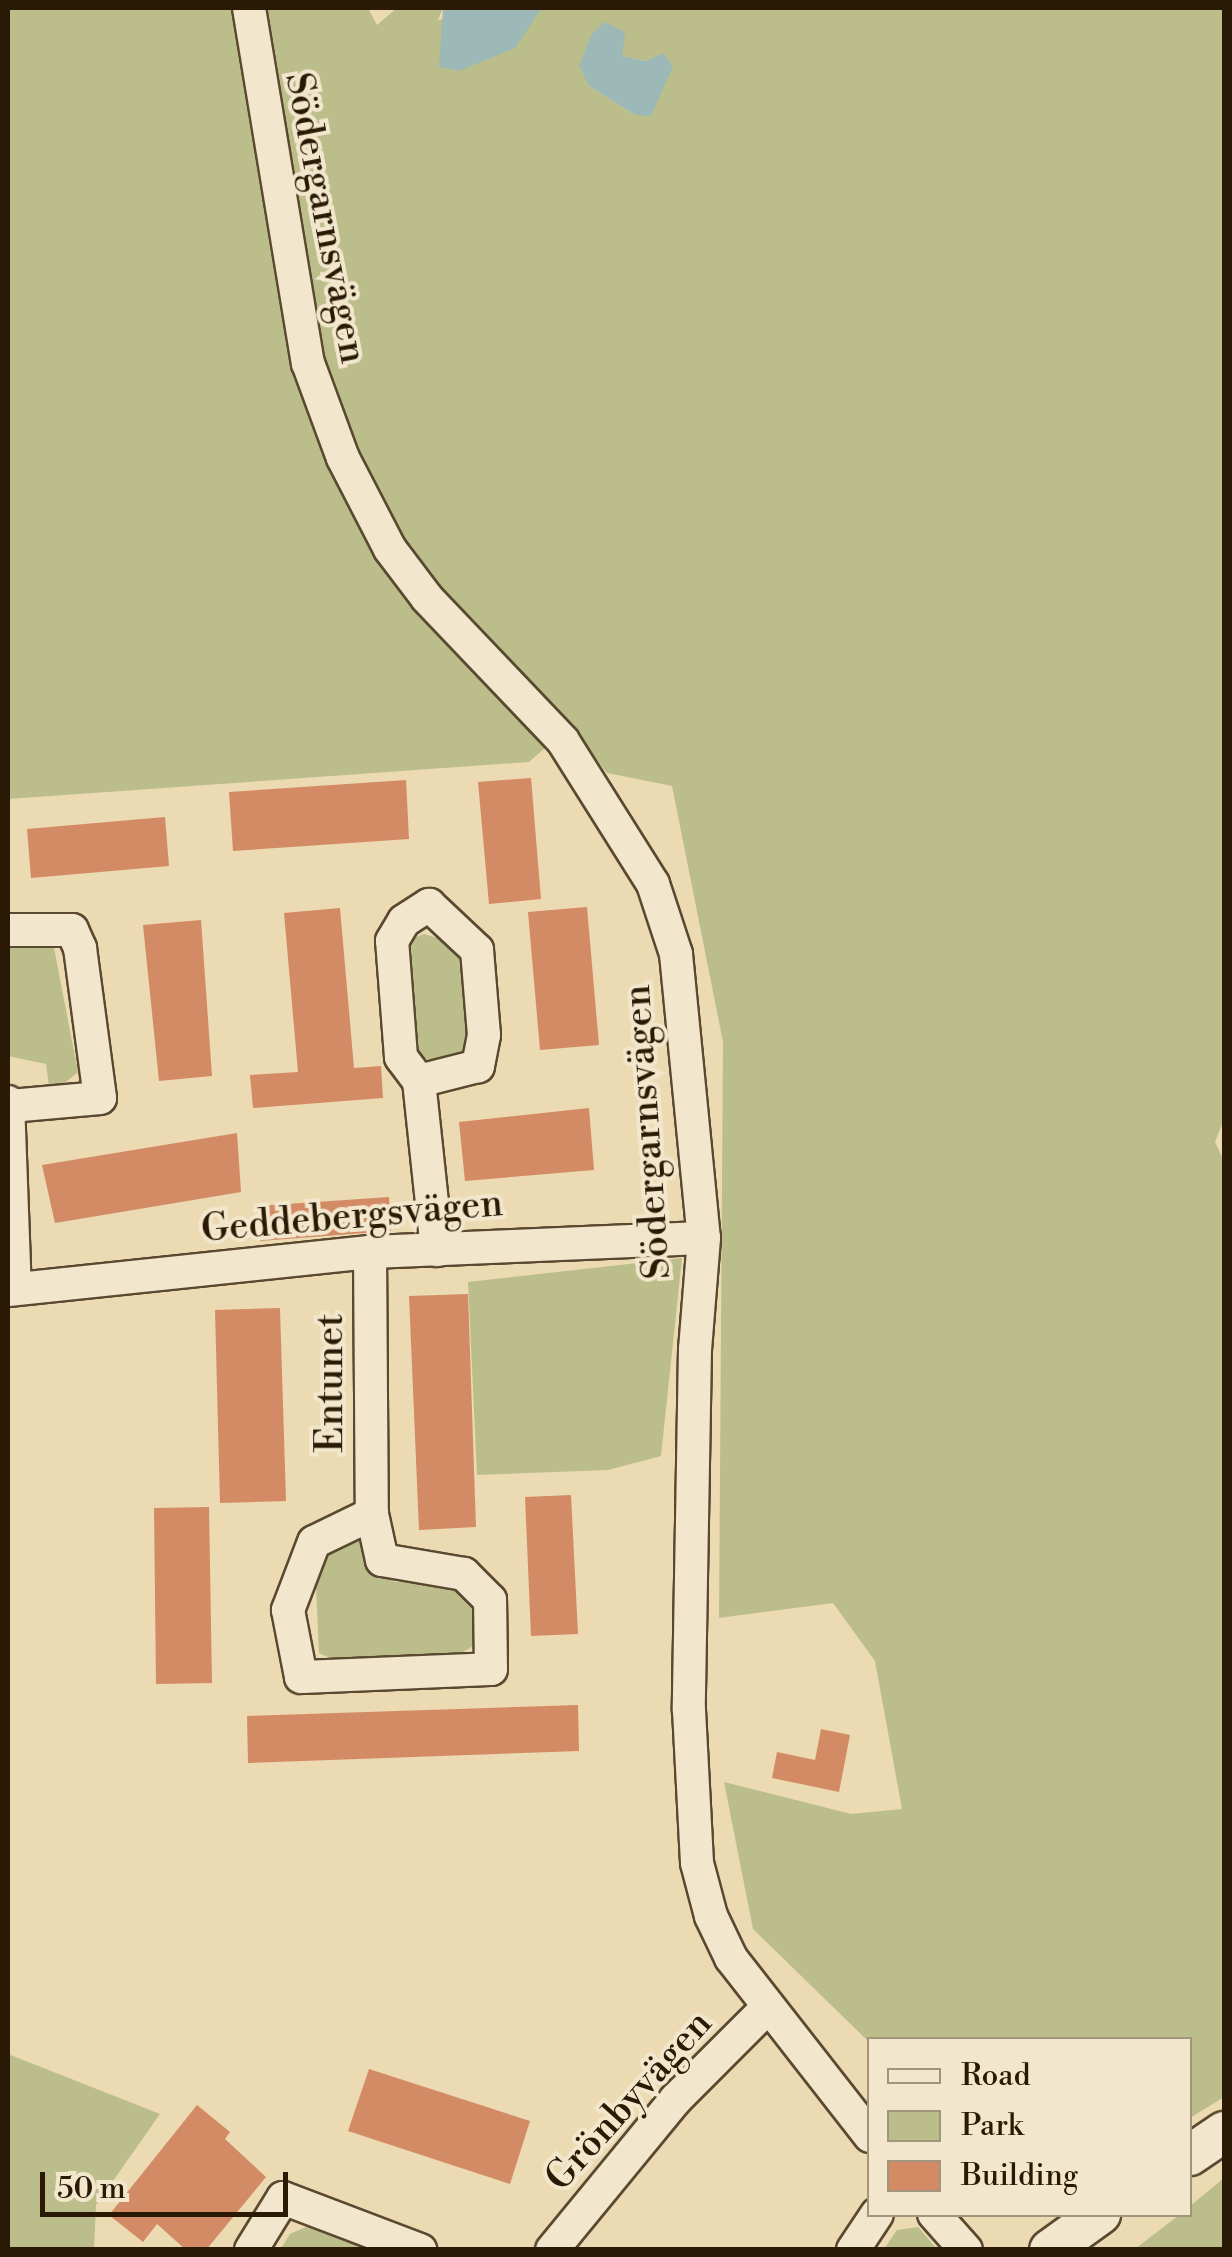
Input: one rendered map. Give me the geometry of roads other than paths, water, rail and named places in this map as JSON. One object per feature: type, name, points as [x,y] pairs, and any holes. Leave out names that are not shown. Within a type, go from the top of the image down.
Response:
[{"type":"street","name":"Södergarnsvägen","points":[[249,8],[308,363],[343,458],[390,548],[427,598],[563,742],[653,884],[676,954],[689,1041],[704,1238],[695,1350],[691,1808],[710,1916],[768,2008],[867,2132]]},
{"type":"street","points":[[419,1081],[478,1066],[484,1035],[477,950],[429,905],[404,922],[392,941],[401,1057],[419,1081],[438,1250]]},
{"type":"street","points":[[8,930],[72,930],[80,948],[100,1098],[9,1104],[11,1290]]},
{"type":"street","name":"Geddebergsvägen","points":[[11,1290],[370,1252],[704,1238]]},
{"type":"street","name":"Entunet","points":[[370,1252],[372,1514],[382,1560],[464,1574],[490,1600],[490,1668],[301,1677],[288,1610],[314,1542],[372,1514]]},
{"type":"street","name":"Grönbyvägen","points":[[552,2250],[676,2099],[768,2008]]},
{"type":"street","points":[[1192,2154],[1224,2132]]},
{"type":"street","points":[[251,2250],[283,2198],[420,2250]]},
{"type":"street","points":[[853,2250],[875,2217]]},
{"type":"street","points":[[937,2217],[966,2250]]},
{"type":"street","points":[[1050,2250],[1096,2217]]},
{"type":"water","points":[[443,8],[541,9],[515,48],[459,71],[439,67]]},
{"type":"water","points":[[605,22],[625,32],[622,56],[647,61],[663,53],[673,66],[651,116],[635,115],[589,86],[579,66],[592,34]]}]
